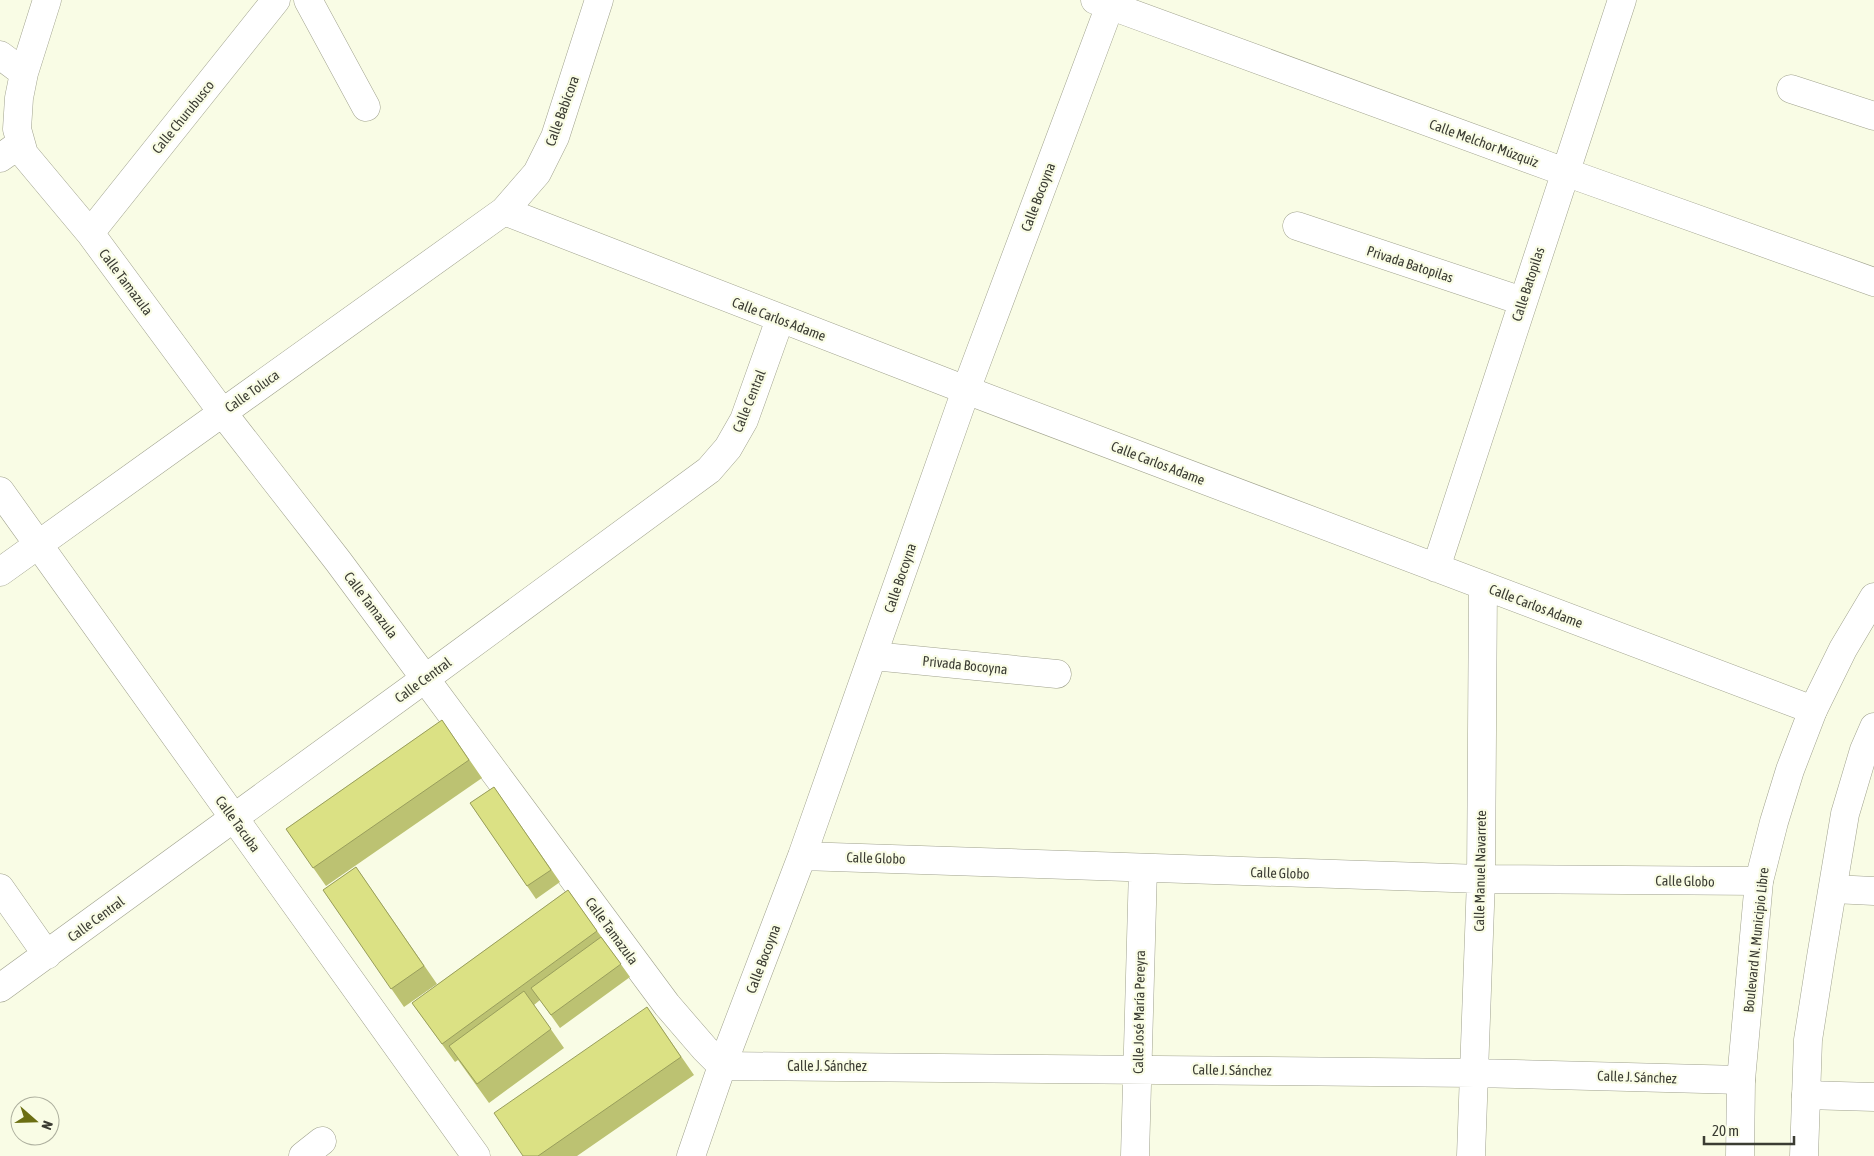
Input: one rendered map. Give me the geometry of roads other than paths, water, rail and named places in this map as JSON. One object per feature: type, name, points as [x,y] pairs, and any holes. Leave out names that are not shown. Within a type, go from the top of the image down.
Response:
[{"type":"street","points":[[10,151],[17,129],[17,112],[24,73],[47,0]]},
{"type":"street","name":"Calle Churubusco","points":[[90,233],[276,0]]},
{"type":"street","points":[[308,0],[366,106]]},
{"type":"street","name":"Calle Babícora","points":[[504,211],[537,173],[554,137],[599,0]]},
{"type":"street","name":"Calle Batopilas","points":[[1436,568],[1622,0]]},
{"type":"street","name":"Calle Melchor Múzquiz","points":[[1106,2],[1565,172],[1874,282]]},
{"type":"street","name":"Calle Bocoyna","points":[[691,1156],[722,1066],[802,856],[966,390],[1106,2]]},
{"type":"street","points":[[0,55],[24,73]]},
{"type":"street","points":[[1791,89],[1874,116]]},
{"type":"street","name":"Calle Tamazula","points":[[10,151],[24,154],[90,233],[222,412],[426,678],[667,1005],[722,1066]]},
{"type":"street","name":"Calle Carlos Adame","points":[[504,211],[966,390],[1813,710]]},
{"type":"street","name":"Calle Toluca","points":[[0,572],[504,211]]},
{"type":"street","name":"Privada Batopilas","points":[[1298,226],[1522,301]]},
{"type":"street","name":"Calle Central","points":[[0,988],[709,470],[728,448],[744,420],[780,319]]},
{"type":"street","name":"Calle Tacuba","points":[[0,491],[476,1156]]},
{"type":"street","name":"Calle Manuel Navarrete","points":[[1471,1156],[1481,879],[1483,586]]},
{"type":"street","name":"Boulevard N. Municipio Libre","points":[[1740,1156],[1741,1080],[1759,881],[1780,805],[1813,710],[1843,649],[1874,597]]},
{"type":"street","name":"Privada Bocoyna","points":[[873,656],[1057,674]]},
{"type":"street","points":[[1804,1156],[1808,1040],[1845,814],[1864,750],[1874,727]]},
{"type":"street","name":"Calle Globo","points":[[802,856],[1481,879],[1759,881]]},
{"type":"street","name":"Calle José María Pereyra","points":[[1135,1156],[1143,868]]},
{"type":"street","points":[[0,888],[47,955]]},
{"type":"street","points":[[1833,889],[1874,891]]},
{"type":"street","name":"Calle J. Sánchez","points":[[722,1066],[1474,1073],[1741,1080]]},
{"type":"street","points":[[1806,1095],[1874,1097]]}]
